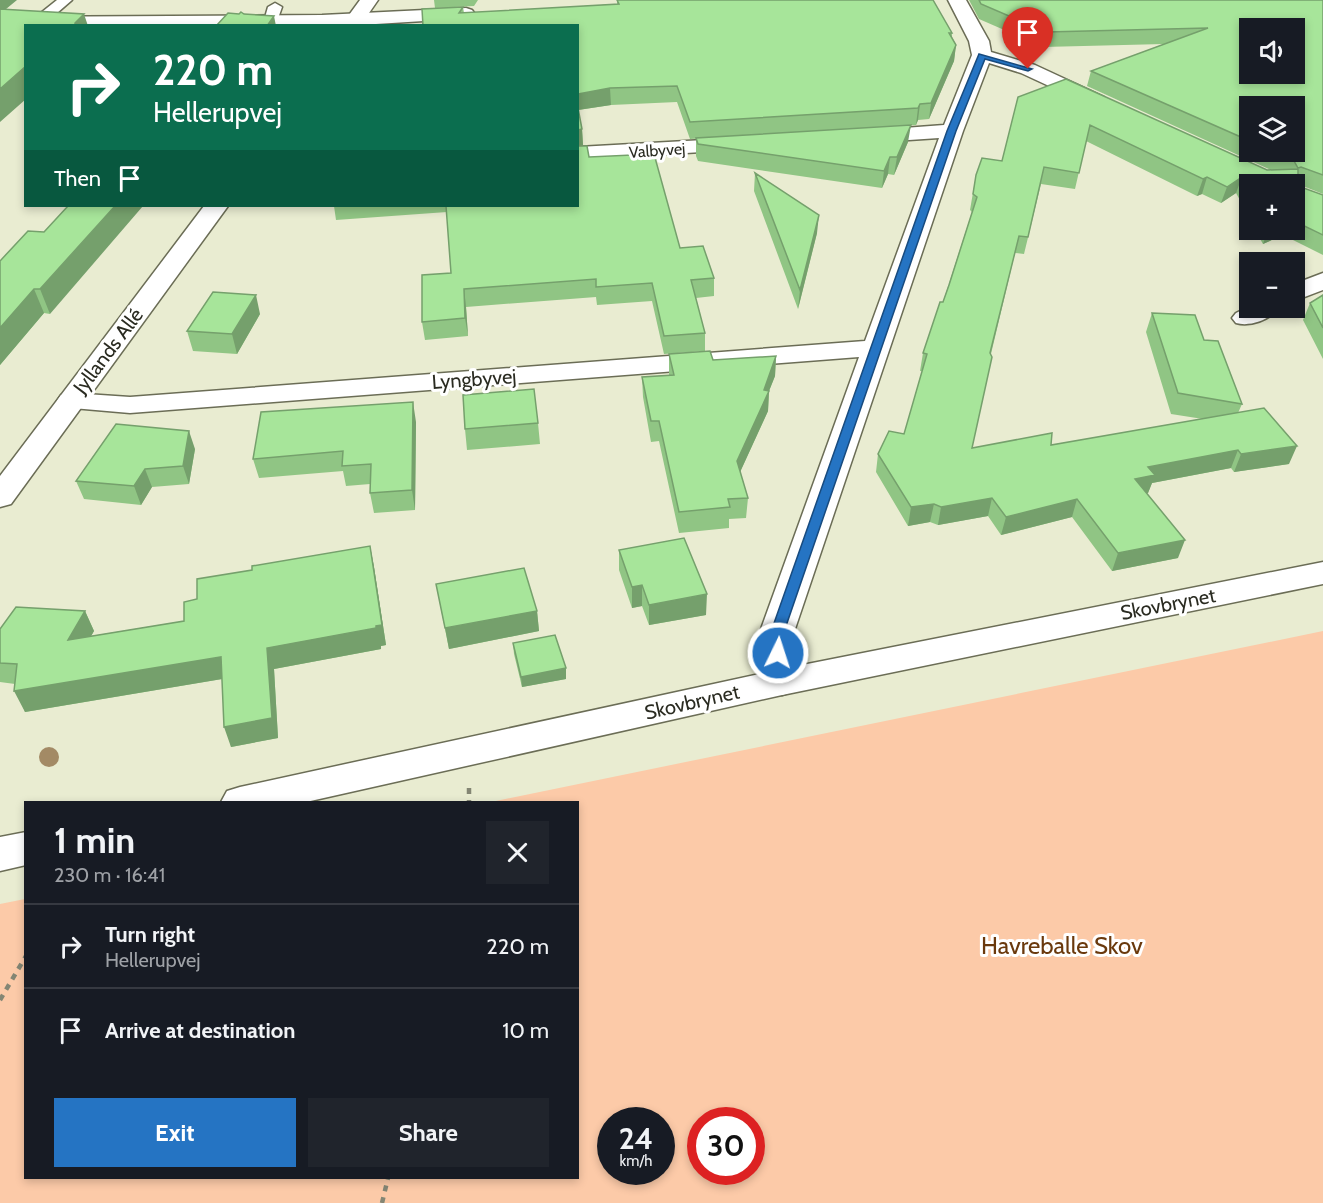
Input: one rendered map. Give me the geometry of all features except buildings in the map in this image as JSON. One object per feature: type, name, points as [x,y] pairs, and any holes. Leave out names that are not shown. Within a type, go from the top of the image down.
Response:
[{"type":"street","points":[[352,23],[369,0]]},
{"type":"street","points":[[782,682],[778,629],[952,131],[982,55],[979,41],[957,0]]},
{"type":"street","points":[[1,24],[273,14],[352,23],[484,13]]},
{"type":"street","points":[[982,55],[1028,69],[1115,109]]},
{"type":"street","points":[[839,138],[952,131]]},
{"type":"street","name":"Valbyvej","points":[[579,154],[756,143]]},
{"type":"street","name":"Jyllands Allé","points":[[0,497],[215,207]]},
{"type":"street","points":[[1305,289],[1323,280]]},
{"type":"street","name":"Lyngbyvej","points":[[71,401],[130,405],[876,348]]},
{"type":"street","name":"Skovbrynet","points":[[245,801],[782,682],[1323,573]]},
{"type":"street","points":[[0,854],[24,848]]},
{"type":"lane","points":[[37,23],[65,0]]},
{"type":"path","points":[[0,1000],[24,959]]},
{"type":"path","points":[[382,1203],[388,1179]]},
{"type":"green space","name":"Havreballe Skov","points":[[1323,631],[1323,1203],[0,1203],[0,904],[24,899],[24,1179],[579,1179],[579,801],[496,801]]},
{"type":"route","points":[[778,653],[778,629],[952,131],[982,55],[1028,69]]}]
